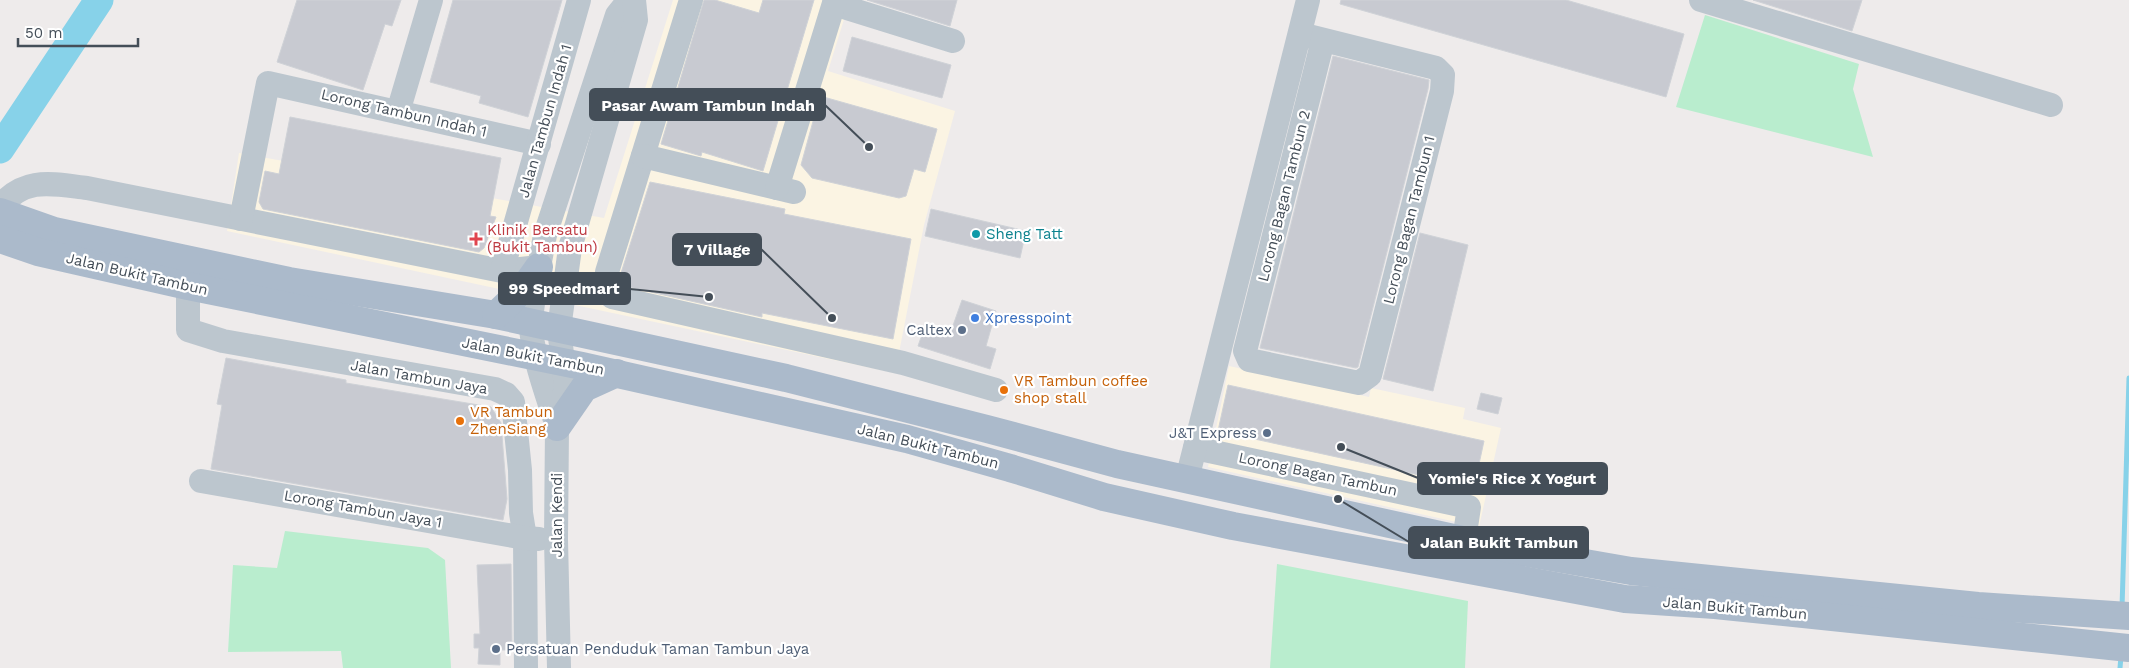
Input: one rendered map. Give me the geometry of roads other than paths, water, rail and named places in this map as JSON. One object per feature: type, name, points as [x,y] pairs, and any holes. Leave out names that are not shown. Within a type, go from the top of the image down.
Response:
[{"type":"main road","name":"Jalan Bukit Tambun","points":[[0,212],[54,231],[289,281],[496,315],[786,378],[1117,464],[1499,548],[1631,572],[1978,606],[2119,615]]},
{"type":"main road","name":"Jalan Bukit Tambun","points":[[0,240],[38,252],[188,286],[617,373],[907,439],[1104,497],[1233,526],[1625,599],[1724,606],[2118,648]]},
{"type":"main road","points":[[496,315],[524,288],[539,267]]},
{"type":"main road","points":[[557,427],[584,388],[617,373]]},
{"type":"street","points":[[398,112],[431,0]]},
{"type":"street","name":"Jalan Tambun Indah 1","points":[[502,271],[579,0]]},
{"type":"street","points":[[549,360],[531,323],[545,235],[617,15],[629,0]]},
{"type":"street","points":[[549,360],[559,328],[570,248],[636,20],[634,0]]},
{"type":"street","points":[[691,0],[607,272],[612,297],[903,363],[996,390]]},
{"type":"street","points":[[1701,0],[2051,105]]},
{"type":"street","points":[[1187,479],[1300,34],[1305,1]]},
{"type":"street","points":[[643,156],[786,190],[811,77],[834,2],[953,41]]},
{"type":"street","points":[[1300,34],[1323,40]]},
{"type":"street","name":"Lorong Bagan Tambun 1","points":[[1323,40],[1436,68],[1442,75],[1442,91],[1370,375]]},
{"type":"street","name":"Lorong Bagan Tambun 2","points":[[1323,40],[1245,352],[1249,360],[1359,383],[1370,375]]},
{"type":"street","name":"Lorong Tambun Indah 1","points":[[241,219],[268,83],[539,144]]},
{"type":"street","points":[[0,207],[26,186],[49,184],[87,188],[502,271],[539,267]]},
{"type":"street","name":"Jalan Tambun Jaya","points":[[188,286],[188,330],[223,341],[495,390],[506,394],[513,402],[520,470],[521,513],[525,538],[526,668]]},
{"type":"street","name":"Jalan Kendi","points":[[549,360],[566,387],[557,427],[556,540],[559,668]]},
{"type":"street","name":"Lorong Bagan Tambun","points":[[1195,448],[1469,507],[1464,540]]},
{"type":"street","name":"Lorong Tambun Jaya 1","points":[[201,481],[525,538]]},
{"type":"street","points":[[525,538],[556,540]]},
{"type":"waterway","points":[[0,149],[99,0]]},
{"type":"waterway","points":[[2122,608],[2129,378]]},
{"type":"waterway","points":[[2120,668],[2121,656]]},
{"type":"place","name":"Pasar Awam Tambun Indah","points":[[869,147]]},
{"type":"place","name":"Sheng Tatt","points":[[976,234]]},
{"type":"place","name":"Klinik Bersatu (Bukit Tambun)","points":[[476,239]]},
{"type":"place","name":"99 Speedmart","points":[[709,297]]},
{"type":"place","name":"7 Village","points":[[832,318]]},
{"type":"place","name":"Xpresspoint","points":[[975,318]]},
{"type":"place","name":"Caltex","points":[[962,330]]},
{"type":"place","name":"VR Tambun coffee shop stall","points":[[1004,390]]},
{"type":"place","name":"VR Tambun ZhenSiang","points":[[460,421]]},
{"type":"place","name":"J&T Express","points":[[1267,433]]},
{"type":"place","name":"Yomie's Rice X Yogurt","points":[[1341,447]]},
{"type":"place","name":"Jalan Bukit Tambun","points":[[1338,499]]},
{"type":"place","name":"Persatuan Penduduk Taman Tambun Jaya","points":[[496,649]]}]
